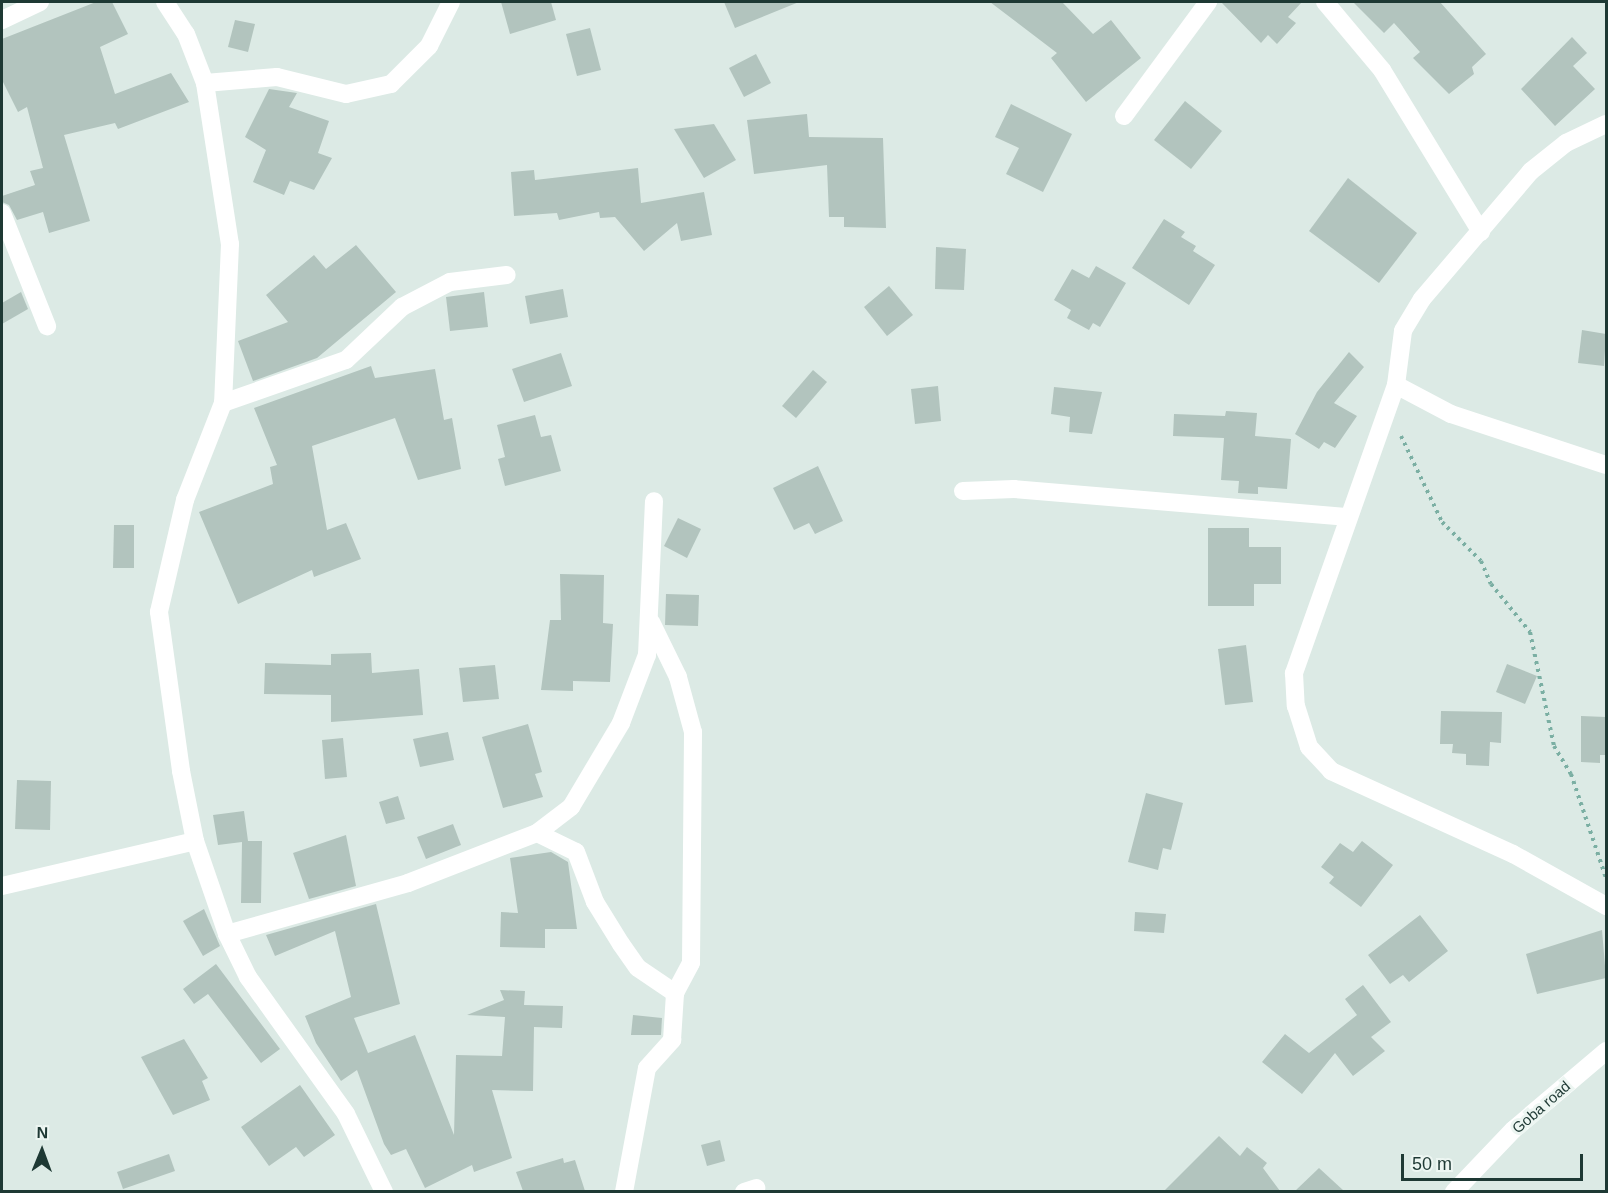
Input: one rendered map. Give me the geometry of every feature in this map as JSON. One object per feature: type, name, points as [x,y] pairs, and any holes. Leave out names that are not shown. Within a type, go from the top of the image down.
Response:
[{"type":"street","points":[[2,20],[39,2]]},
{"type":"street","points":[[165,2],[186,34],[205,83],[230,244],[224,404],[185,500],[158,626],[195,841],[227,934],[254,986],[346,1114],[384,1191]]},
{"type":"street","points":[[205,83],[277,77],[346,94],[391,84],[429,46],[451,2]]},
{"type":"street","points":[[1124,116],[1208,2]]},
{"type":"street","points":[[1324,2],[1382,70],[1481,232]]},
{"type":"street","points":[[1606,124],[1566,143],[1531,171],[1422,299],[1403,331],[1393,393],[1294,673],[1296,706],[1309,747],[1331,771],[1512,854],[1606,906]]},
{"type":"street","points":[[2,213],[47,326]]},
{"type":"street","points":[[224,404],[346,360],[402,307],[450,282],[507,275]]},
{"type":"street","points":[[1393,393],[1606,465]]},
{"type":"street","points":[[963,491],[1014,489],[1349,517]]},
{"type":"street","points":[[227,934],[408,883],[537,833],[586,787],[640,675],[651,622],[654,501]]},
{"type":"street","points":[[624,1191],[648,1068],[672,1040],[675,993],[691,963],[696,769],[689,706],[651,622]]},
{"type":"street","points":[[537,833],[576,852],[595,902],[628,954],[675,993]]},
{"type":"street","points":[[2,886],[195,841]]},
{"type":"street","name":"Goba road","points":[[1454,1191],[1513,1130],[1606,1051]]},
{"type":"path","points":[[1393,393],[1427,499],[1481,561],[1491,584],[1530,632],[1554,746],[1571,774],[1606,878]]},
{"type":"building","points":[[96,2],[112,2],[128,34],[100,47],[115,94],[171,73],[189,102],[118,129],[115,123],[64,135],[90,221],[49,233],[43,212],[17,220],[9,205],[2,202],[2,196],[35,185],[30,171],[43,168],[27,107],[18,112],[2,80],[2,39]]},
{"type":"building","points":[[501,2],[551,2],[556,20],[510,34]]},
{"type":"building","points":[[724,2],[799,2],[735,28]]},
{"type":"building","points":[[990,2],[1062,2],[1093,34],[1111,20],[1141,58],[1086,102],[1051,58],[1057,53]]},
{"type":"building","points":[[1221,2],[1302,2],[1288,17],[1296,23],[1277,44],[1268,35],[1261,43]]},
{"type":"building","points":[[1353,2],[1440,2],[1486,54],[1472,67],[1474,74],[1449,94],[1413,58],[1420,52],[1394,23],[1384,33]]},
{"type":"building","points":[[235,20],[255,24],[248,52],[228,47]]},
{"type":"building","points":[[590,28],[601,70],[577,76],[566,34]]},
{"type":"building","points":[[1572,37],[1587,53],[1573,66],[1595,89],[1555,126],[1521,89]]},
{"type":"building","points":[[756,54],[771,83],[744,97],[729,68]]},
{"type":"building","points":[[269,89],[297,93],[289,107],[329,121],[318,153],[332,158],[314,190],[290,181],[284,195],[253,182],[266,150],[245,137]]},
{"type":"building","points":[[1185,101],[1222,131],[1191,169],[1154,140]]},
{"type":"building","points":[[1011,104],[1072,134],[1043,192],[1006,174],[1019,148],[995,137]]},
{"type":"building","points":[[807,114],[809,137],[883,138],[886,228],[844,227],[844,217],[829,217],[827,165],[754,174],[747,120]]},
{"type":"building","points":[[714,124],[736,160],[704,178],[674,129]]},
{"type":"building","points":[[638,168],[641,203],[704,192],[712,235],[681,241],[677,223],[644,251],[615,217],[600,218],[599,212],[559,220],[557,213],[514,216],[511,172],[534,170],[535,180]]},
{"type":"building","points":[[1348,178],[1417,233],[1379,283],[1309,231]]},
{"type":"building","points":[[1164,219],[1185,232],[1181,237],[1196,246],[1193,251],[1215,265],[1189,305],[1132,268]]},
{"type":"building","points":[[356,245],[396,292],[317,358],[253,381],[238,341],[288,322],[266,295],[314,255],[326,269]]},
{"type":"building","points":[[936,247],[966,249],[964,290],[935,289]]},
{"type":"building","points":[[1096,266],[1126,283],[1100,327],[1093,323],[1089,330],[1067,318],[1071,310],[1054,300],[1072,269],[1089,278]]},
{"type":"building","points":[[889,286],[913,315],[887,336],[864,307]]},
{"type":"building","points":[[563,289],[568,317],[530,324],[525,296]]},
{"type":"building","points":[[21,292],[28,309],[2,324],[2,303]]},
{"type":"building","points":[[484,292],[488,327],[450,331],[446,297]]},
{"type":"building","points":[[1582,330],[1606,334],[1604,366],[1578,363]]},
{"type":"building","points":[[1349,352],[1364,367],[1334,403],[1357,416],[1335,448],[1324,442],[1319,449],[1295,434],[1317,392]]},
{"type":"building","points":[[561,353],[572,386],[524,402],[512,369]]},
{"type":"building","points":[[371,366],[375,378],[435,369],[444,420],[452,418],[461,469],[418,480],[395,418],[312,446],[327,530],[346,523],[361,559],[314,577],[312,570],[238,604],[199,512],[273,484],[270,467],[277,465],[254,408]]},
{"type":"building","points":[[813,370],[827,382],[796,418],[782,406]]},
{"type":"building","points":[[938,386],[941,421],[915,424],[911,389]]},
{"type":"building","points":[[1054,387],[1102,392],[1092,434],[1069,432],[1070,417],[1051,414]]},
{"type":"building","points":[[1226,411],[1257,413],[1255,436],[1291,439],[1287,489],[1258,487],[1258,494],[1238,493],[1239,481],[1221,480],[1224,438],[1173,436],[1174,414],[1225,416]]},
{"type":"building","points":[[535,415],[541,437],[551,435],[561,471],[505,486],[498,459],[505,457],[497,425]]},
{"type":"building","points":[[818,466],[843,521],[815,534],[809,523],[794,530],[773,488]]},
{"type":"building","points":[[678,518],[701,529],[687,558],[664,546]]},
{"type":"building","points":[[114,525],[134,525],[134,568],[113,568]]},
{"type":"building","points":[[1208,528],[1249,528],[1249,547],[1281,547],[1281,584],[1254,584],[1254,606],[1208,606]]},
{"type":"building","points":[[560,574],[604,575],[603,623],[613,624],[610,682],[573,681],[573,691],[541,690],[550,620],[561,620]]},
{"type":"building","points":[[666,594],[699,595],[698,626],[665,625]]},
{"type":"building","points":[[1246,645],[1253,702],[1225,705],[1218,649]]},
{"type":"building","points":[[371,653],[372,673],[419,669],[423,715],[331,722],[331,695],[264,694],[265,663],[331,665],[331,654]]},
{"type":"building","points":[[1507,664],[1537,676],[1525,704],[1496,692]]},
{"type":"building","points":[[495,665],[499,699],[463,702],[459,668]]},
{"type":"building","points":[[1441,711],[1502,712],[1501,743],[1490,742],[1489,766],[1466,765],[1466,754],[1452,753],[1453,744],[1440,744]]},
{"type":"building","points":[[1581,716],[1606,717],[1606,755],[1600,755],[1600,763],[1581,762]]},
{"type":"building","points":[[528,724],[542,772],[535,774],[543,797],[503,808],[482,737]]},
{"type":"building","points":[[448,732],[454,760],[420,767],[413,739]]},
{"type":"building","points":[[343,738],[347,777],[325,779],[322,740]]},
{"type":"building","points":[[17,780],[51,781],[50,830],[15,829]]},
{"type":"building","points":[[1146,793],[1183,803],[1171,850],[1163,848],[1158,870],[1128,862]]},
{"type":"building","points":[[398,796],[405,819],[386,824],[379,802]]},
{"type":"building","points":[[244,811],[248,841],[262,841],[261,903],[241,903],[242,842],[218,845],[213,815]]},
{"type":"building","points":[[453,824],[461,845],[426,859],[417,837]]},
{"type":"building","points":[[346,835],[356,886],[309,899],[293,853]]},
{"type":"building","points":[[1362,841],[1393,865],[1361,907],[1329,883],[1334,877],[1321,867],[1340,843],[1353,852]]},
{"type":"building","points":[[551,852],[568,862],[577,929],[545,929],[545,948],[500,947],[501,912],[518,913],[510,858]]},
{"type":"building","points":[[376,904],[400,1004],[354,1018],[368,1053],[415,1035],[454,1135],[456,1055],[502,1056],[505,1017],[467,1015],[504,1000],[500,990],[525,991],[524,1005],[563,1006],[562,1028],[534,1027],[533,1091],[492,1090],[512,1158],[474,1172],[472,1165],[425,1188],[406,1149],[391,1155],[384,1144],[357,1070],[341,1081],[316,1043],[305,1016],[351,997],[335,931],[275,956],[266,935]]},
{"type":"building","points":[[204,909],[220,946],[203,956],[183,921]]},
{"type":"building","points":[[1135,912],[1166,914],[1164,933],[1134,931]]},
{"type":"building","points":[[1420,915],[1448,951],[1409,982],[1403,975],[1390,984],[1368,955]]},
{"type":"building","points":[[1602,930],[1606,978],[1537,994],[1526,954]]},
{"type":"building","points":[[216,964],[280,1049],[261,1063],[208,994],[194,1004],[183,989]]},
{"type":"building","points":[[1363,985],[1391,1022],[1371,1037],[1385,1051],[1353,1076],[1335,1053],[1302,1094],[1262,1062],[1285,1034],[1309,1053],[1357,1015],[1345,999]]},
{"type":"building","points":[[633,1015],[662,1018],[661,1035],[631,1035]]},
{"type":"building","points":[[184,1039],[208,1078],[202,1081],[210,1100],[173,1115],[141,1057]]},
{"type":"building","points":[[300,1085],[335,1135],[304,1157],[296,1147],[269,1166],[241,1127]]},
{"type":"building","points":[[1219,1136],[1240,1156],[1247,1147],[1267,1163],[1263,1168],[1280,1191],[1164,1191]]},
{"type":"building","points":[[720,1140],[725,1161],[707,1166],[701,1145]]},
{"type":"building","points":[[169,1154],[175,1171],[123,1189],[117,1172]]},
{"type":"building","points":[[563,1158],[564,1163],[575,1160],[585,1191],[523,1191],[516,1172]]},
{"type":"building","points":[[1319,1168],[1344,1191],[1295,1191]]}]
